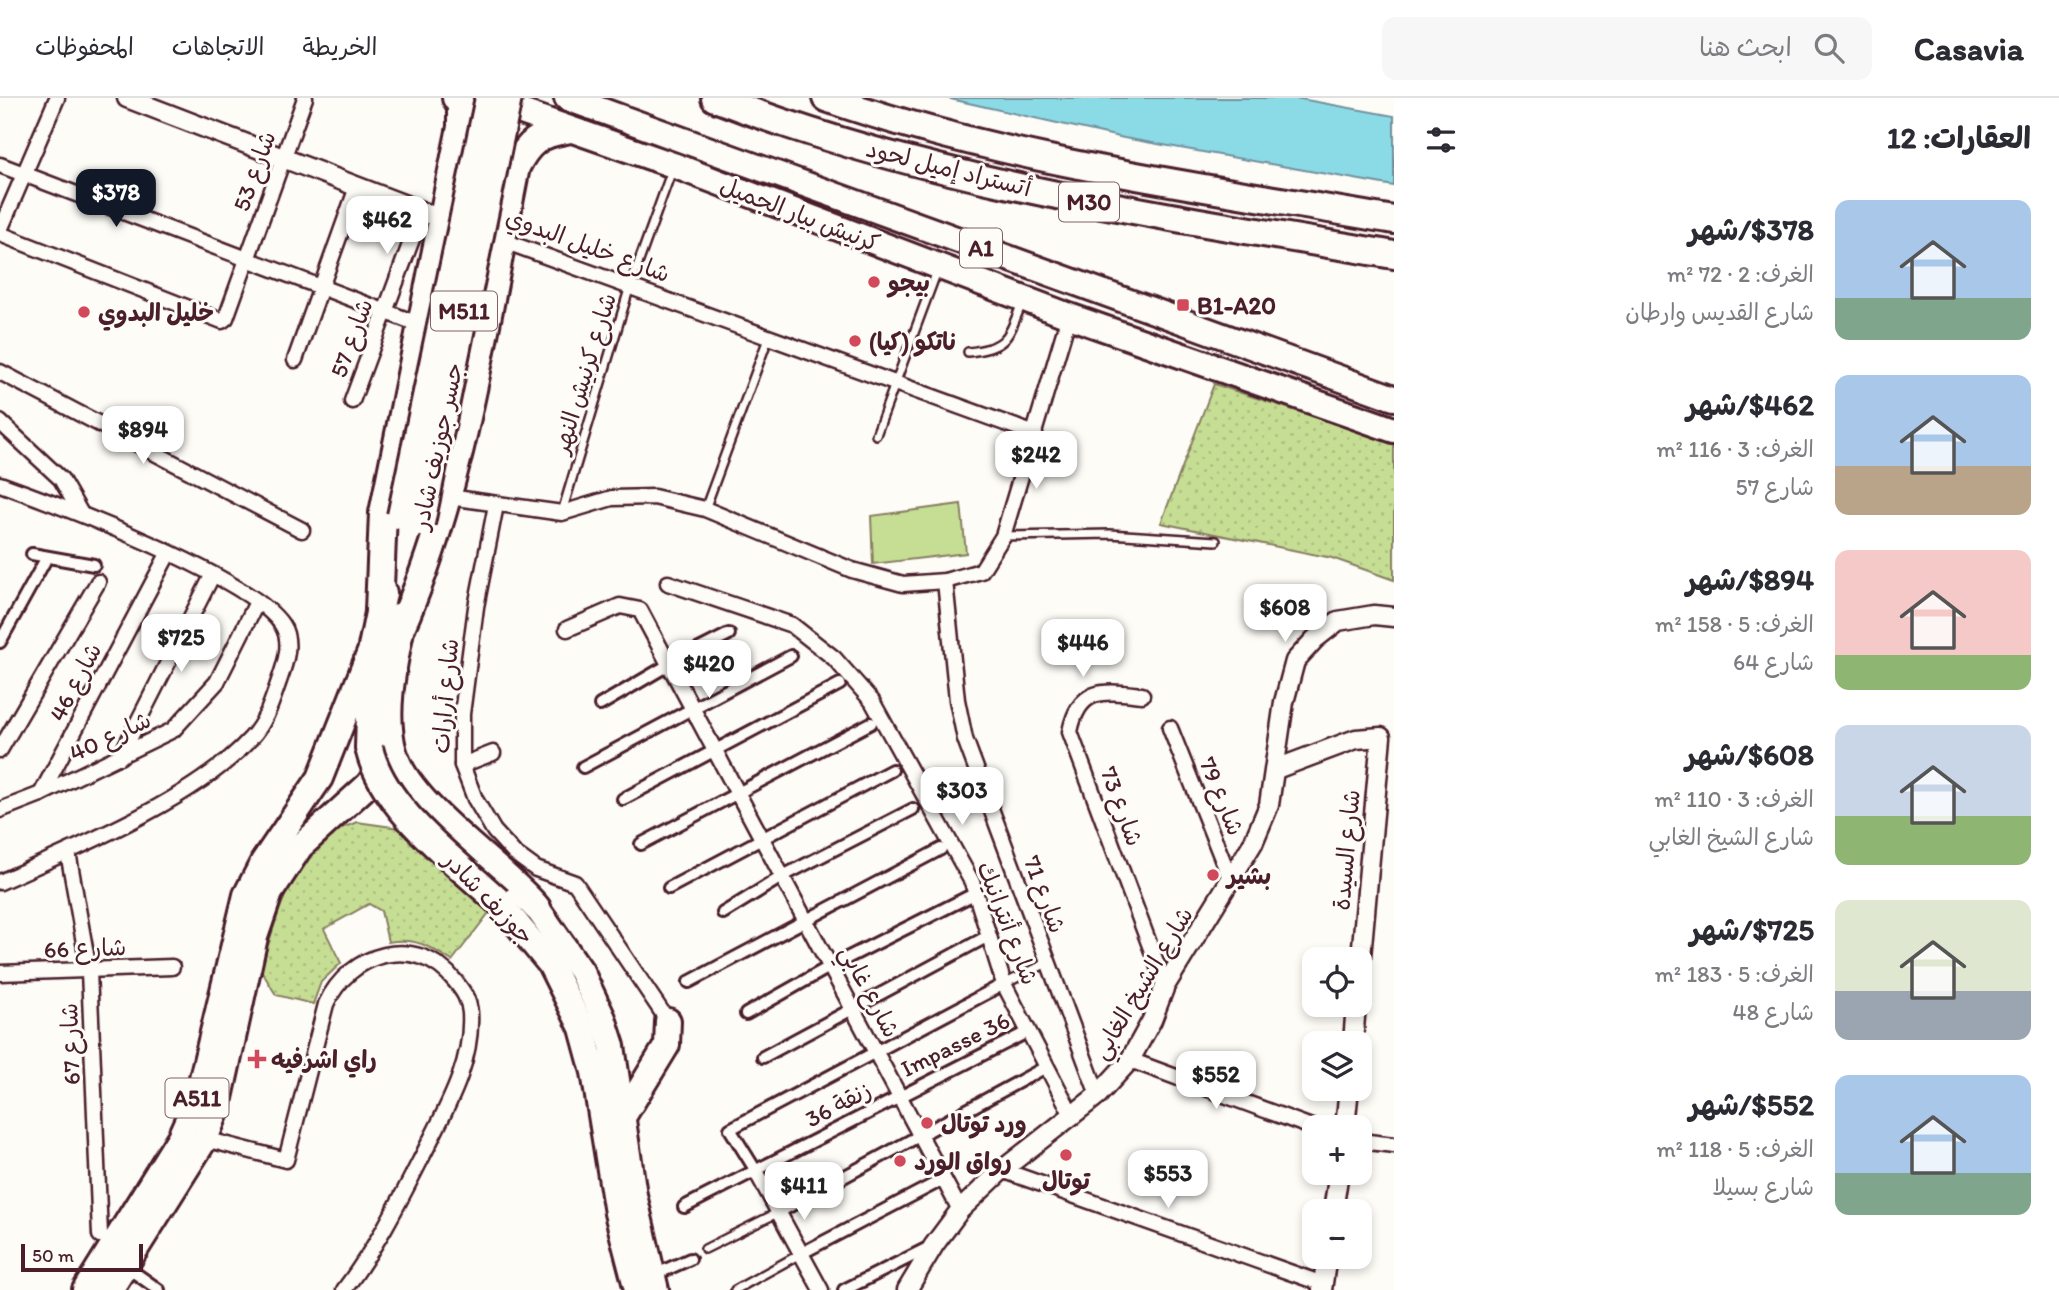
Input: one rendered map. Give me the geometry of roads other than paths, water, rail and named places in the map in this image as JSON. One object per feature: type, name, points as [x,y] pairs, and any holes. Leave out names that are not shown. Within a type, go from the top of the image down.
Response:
[{"type":"highway","points":[[379,611],[383,513],[432,216],[462,117],[461,104],[456,98]]},
{"type":"highway","name":"كرنيش بيار الجميل","points":[[483,98],[566,130],[673,165],[1069,316],[1394,430]]},
{"type":"highway","name":"جسر جوزيف شادر","points":[[385,750],[411,520],[489,98]]},
{"type":"highway","name":"جسر جوزيف شادر","points":[[411,520],[508,98]]},
{"type":"highway","name":"كرنيش بيار الجميل","points":[[567,98],[1394,398]]},
{"type":"highway","name":"أتستراد إميل لحود","points":[[715,98],[840,141],[975,177],[1093,203],[1394,255]]},
{"type":"highway","name":"أتستراد إميل لحود","points":[[825,98],[979,141],[1099,169],[1394,220]]},
{"type":"highway","points":[[400,630],[420,586],[449,497],[516,167],[527,147],[548,133],[566,130]]},
{"type":"highway","name":"جوزيف شادر","points":[[411,520],[379,611],[372,647],[385,750],[382,781],[400,807],[498,901],[550,964],[582,1028],[594,1072],[617,1213],[648,1285]]},
{"type":"highway","name":"A511","points":[[85,1290],[186,1125],[197,1100],[246,895],[263,862],[320,778],[372,647]]},
{"type":"highway","name":"جوزيف شادر","points":[[385,750],[421,797],[520,888],[581,971],[603,1018],[619,1080],[648,1285]]},
{"type":"highway","name":"A511","points":[[110,1290],[205,1139],[218,1107],[255,937],[270,893],[300,847],[369,784],[385,750]]},
{"type":"highway","points":[[623,1117],[667,1045],[668,1021]]},
{"type":"street","points":[[0,232],[57,98]]},
{"type":"street","name":"شارع خليل البدوي","points":[[127,98],[432,216],[1035,434]]},
{"type":"street","name":"شارع 53","points":[[0,232],[222,321],[226,318],[305,98]]},
{"type":"street","points":[[0,165],[410,321]]},
{"type":"street","points":[[295,360],[357,187]]},
{"type":"street","name":"شارع 57","points":[[352,401],[385,312],[432,216]]},
{"type":"street","points":[[449,497],[562,513],[612,498],[654,497],[705,509],[852,570],[903,584],[945,581],[981,571],[1003,537],[1069,316]]},
{"type":"street","points":[[0,372],[302,530]]},
{"type":"street","points":[[0,422],[61,478],[80,512]]},
{"type":"street","points":[[0,484],[80,512],[212,576],[269,610],[284,627],[287,644],[286,659],[268,713],[253,737],[230,759],[187,790],[68,852],[0,881]]},
{"type":"street","name":"شارع أرارات","points":[[496,505],[476,607],[462,714],[462,765],[475,799],[494,831],[514,853],[536,869],[575,883],[668,1021]]},
{"type":"street","points":[[32,554],[94,565]]},
{"type":"street","name":"شارع 46","points":[[41,794],[168,554]]},
{"type":"street","points":[[0,642],[47,557]]},
{"type":"street","points":[[120,757],[212,576]]},
{"type":"street","name":"شارع 71","points":[[945,581],[957,700],[965,739],[1098,1095]]},
{"type":"street","points":[[0,750],[98,582]]},
{"type":"street","name":"شارع أنترانيك","points":[[668,583],[792,625],[834,658],[872,701],[976,893],[1004,984],[1073,1117]]},
{"type":"street","name":"شارع 40","points":[[0,810],[41,794],[167,735],[203,700],[217,681],[257,602]]},
{"type":"street","name":"شارع غابي","points":[[567,629],[620,606],[640,610],[960,1210]]},
{"type":"street","name":"شارع الشيخ الغابي","points":[[906,1290],[960,1210],[1002,1170],[1098,1095],[1130,1060],[1152,1020],[1165,986],[1253,843],[1269,805],[1284,702],[1295,661],[1315,639],[1338,621],[1374,615],[1394,617]]},
{"type":"street","points":[[600,705],[670,664],[729,634]]},
{"type":"street","points":[[583,767],[791,656]]},
{"type":"street","points":[[623,799],[841,684]]},
{"type":"street","name":"شارع 73","points":[[1142,695],[1105,691],[1088,696],[1074,713],[1070,732],[1165,986]]},
{"type":"street","points":[[641,844],[871,723]]},
{"type":"street","name":"شارع 79","points":[[1170,729],[1231,881]]},
{"type":"street","points":[[1276,769],[1356,739],[1387,739]]},
{"type":"street","name":"شارع السيدة","points":[[1362,947],[1387,739]]},
{"type":"street","points":[[462,765],[493,753]]},
{"type":"street","points":[[669,888],[892,770]]},
{"type":"street","points":[[723,913],[783,876],[913,808]]},
{"type":"street","points":[[689,982],[941,849]]},
{"type":"street","name":"شارع 67","points":[[68,852],[89,971],[100,1236]]},
{"type":"street","points":[[746,1014],[831,966],[976,893]]},
{"type":"street","points":[[763,1057],[990,935]]},
{"type":"street","points":[[205,1139],[286,1160],[326,1004],[335,984],[368,960],[391,953],[420,956],[446,970],[466,995],[470,1010],[469,1035],[457,1086],[384,1234],[344,1290]]},
{"type":"street","name":"شارع 66","points":[[0,973],[172,967]]},
{"type":"street","points":[[821,1290],[730,1129],[1004,984]]},
{"type":"street","name":"Impasse 36","points":[[899,1095],[1029,1031]]},
{"type":"street","points":[[1130,1060],[1302,1124]]},
{"type":"street","points":[[779,1212],[1046,1067]]},
{"type":"street","name":"زنقة 36","points":[[684,1207],[899,1095]]},
{"type":"street","points":[[1372,1143],[1394,1145]]},
{"type":"street","points":[[1002,1170],[1322,1287],[1324,1269]]},
{"type":"street","points":[[802,1253],[944,1179]]},
{"type":"street","points":[[844,1290],[934,1245]]},
{"type":"street","points":[[648,1285],[690,1259]]},
{"type":"street","points":[[125,1266],[159,1290]]},
{"type":"lane","name":"شارع كرنيش النهر","points":[[562,513],[630,286],[673,165]]},
{"type":"lane","points":[[876,435],[939,267]]},
{"type":"lane","points":[[968,352],[992,350],[1007,340],[1024,299]]},
{"type":"lane","points":[[705,509],[769,336]]},
{"type":"lane","points":[[1003,537],[1110,534],[1216,541]]},
{"type":"lane","points":[[1004,984],[1047,962]]},
{"type":"lane","points":[[705,1250],[779,1212]]},
{"type":"lane","points":[[735,1290],[802,1253]]},
{"type":"water","points":[[946,98],[1295,98],[1394,116],[1394,186],[1124,138]]},
{"type":"place","name":"بيجو","points":[[874,282]]},
{"type":"place","name":"B1-A20","points":[[1183,305]]},
{"type":"place","name":"خليل البدوي","points":[[84,312]]},
{"type":"place","name":"ناتكو (كيا)","points":[[855,341]]},
{"type":"place","name":"بشير","points":[[1213,875]]},
{"type":"place","name":"راي اشرفيه","points":[[257,1059]]},
{"type":"place","name":"ورد توتال","points":[[927,1123]]},
{"type":"place","name":"توتال","points":[[1066,1155]]},
{"type":"place","name":"رواق الورد","points":[[900,1161]]}]
